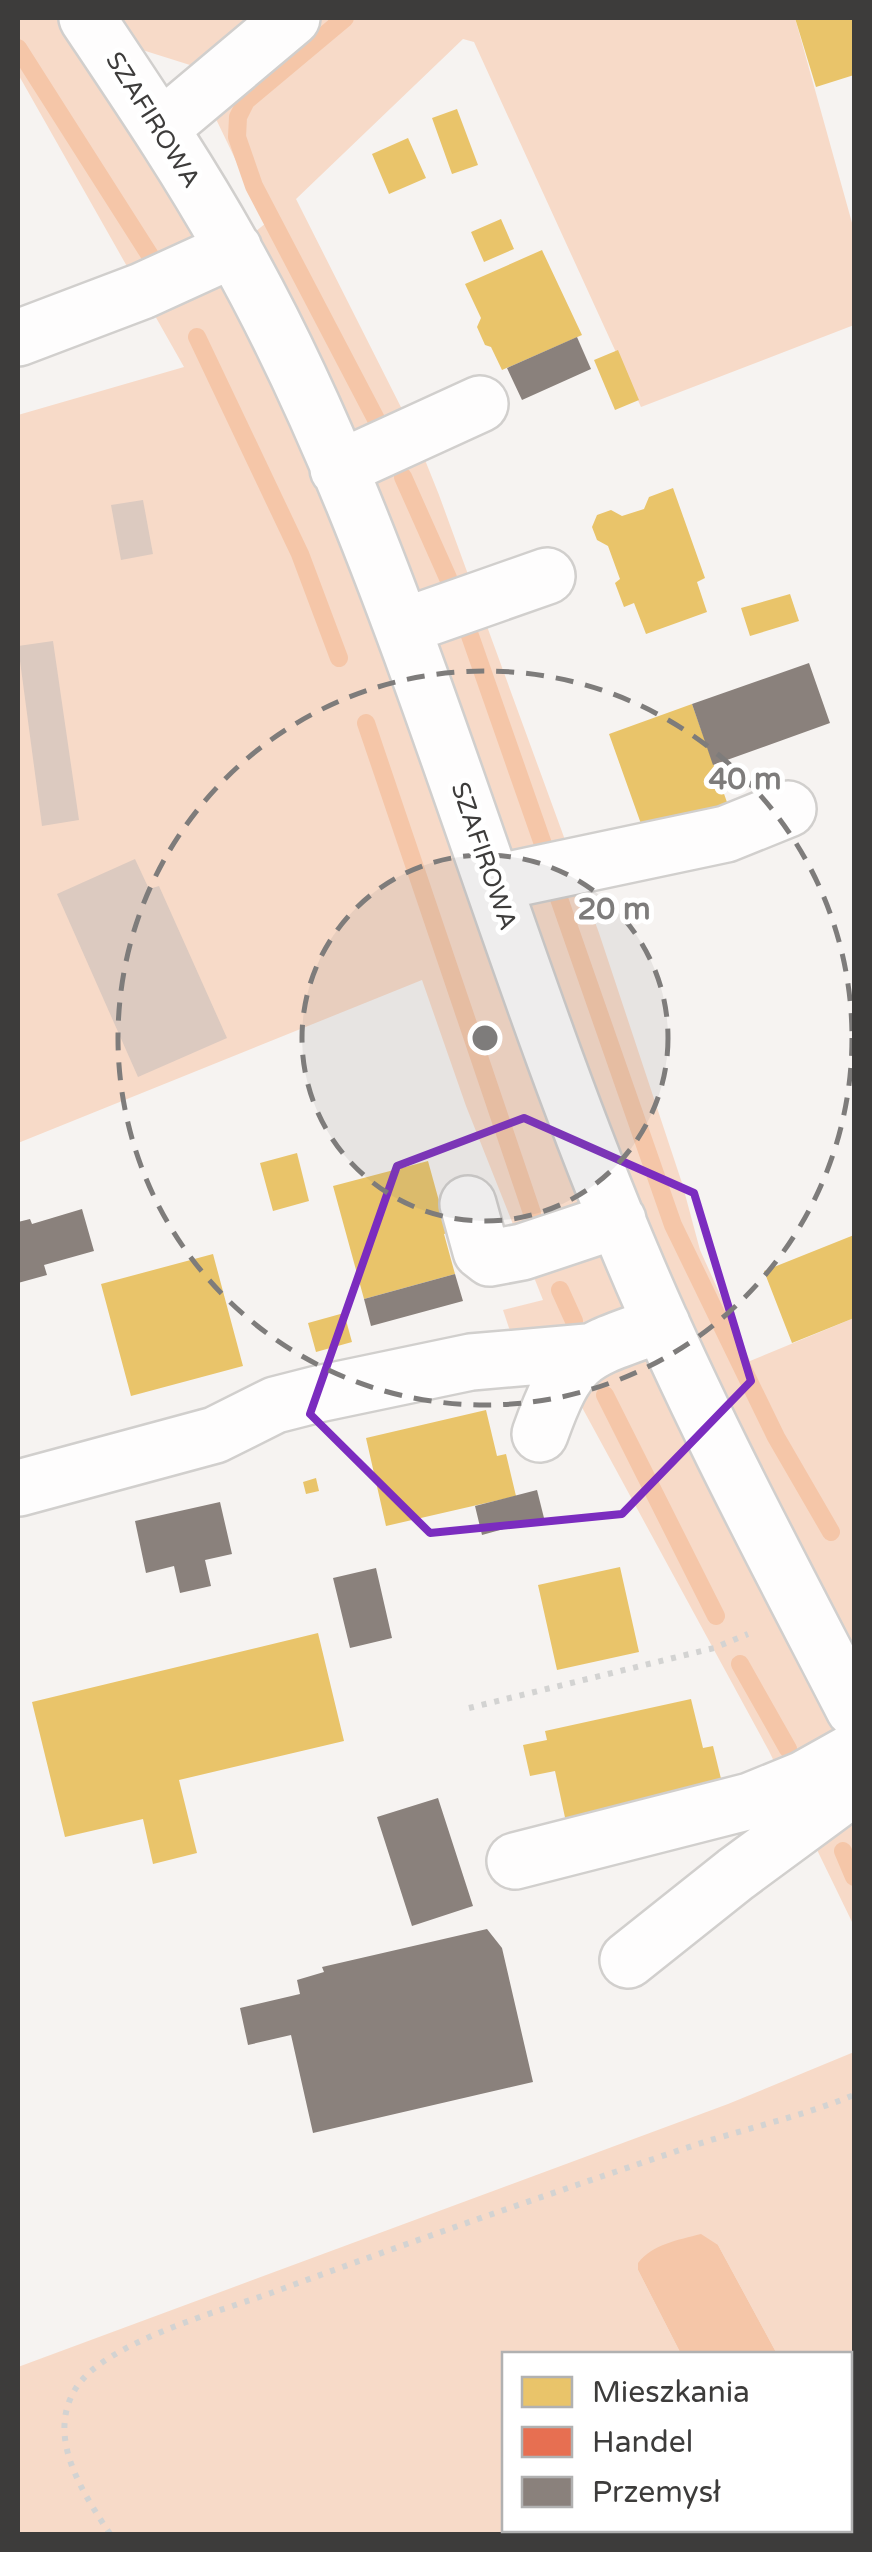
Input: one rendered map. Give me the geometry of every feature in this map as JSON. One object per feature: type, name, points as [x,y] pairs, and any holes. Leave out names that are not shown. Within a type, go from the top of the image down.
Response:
[{"type":"street","name":"SZAFIROWA","points":[[88,18],[234,249],[297,374],[402,628],[618,1220],[662,1324],[854,1710]]},
{"type":"street","points":[[160,128],[292,18]]},
{"type":"street","points":[[18,338],[166,281],[234,249]]},
{"type":"street","points":[[338,468],[480,404]]},
{"type":"street","points":[[402,628],[547,576]]},
{"type":"street","points":[[494,883],[726,834],[788,808]]},
{"type":"street","points":[[468,1204],[481,1251],[490,1258],[522,1252],[618,1220]]},
{"type":"street","points":[[18,1488],[214,1435],[275,1406],[318,1394],[471,1362],[587,1352],[662,1324]]},
{"type":"street","points":[[540,1434],[561,1380],[587,1352]]},
{"type":"street","points":[[516,1861],[750,1801],[854,1751]]},
{"type":"street","points":[[628,1960],[854,1787]]},
{"type":"path","points":[[469,1708],[714,1648],[802,1608]]},
{"type":"path","points":[[110,2534],[84,2492],[63,2436],[69,2400],[78,2384],[104,2360],[167,2331],[414,2240],[854,2095]]},
{"type":"highlighted area","points":[[524,1118],[694,1193],[751,1381],[622,1514],[430,1533],[310,1414],[397,1166]]},
{"type":"shaded area","points":[[18,18],[87,18],[234,249],[266,223],[190,65],[136,48],[115,18],[795,18],[854,230],[854,325],[641,407],[474,42],[463,39],[296,199],[415,435],[439,495],[599,933],[682,1183],[700,1250],[750,1361],[854,1318],[854,1926],[769,1751],[578,1400],[519,1358],[503,1310],[543,1300],[466,1106],[422,980],[18,1143],[18,415],[184,367],[18,74]]},
{"type":"shaded area","points":[[854,2052],[854,2455],[852,2352],[776,2352],[718,2245],[638,2270],[680,2352],[502,2352],[502,2532],[700,2532],[18,2534],[18,2367],[728,2104]]},
{"type":"shaded area","points":[[701,2234],[718,2245],[776,2352],[680,2352],[638,2270],[644,2257],[675,2241]]},
{"type":"building: Mieszkania","points":[[795,18],[854,18],[854,75],[816,87]]},
{"type":"building: Mieszkania","points":[[457,109],[478,165],[452,174],[432,118]]},
{"type":"building: Mieszkania","points":[[408,138],[426,178],[389,194],[372,154]]},
{"type":"building: Mieszkania","points":[[501,219],[514,249],[484,262],[471,232]]},
{"type":"building: Mieszkania","points":[[542,250],[582,335],[502,370],[477,327],[481,318],[465,284]]},
{"type":"building: Mieszkania","points":[[618,350],[639,400],[615,410],[594,360]]},
{"type":"building: Mieszkania","points":[[673,488],[705,578],[697,582],[707,612],[646,634],[634,603],[624,607],[615,583],[620,579],[608,546],[597,540],[592,527],[597,515],[611,510],[622,516],[644,509],[649,497]]},
{"type":"building: Mieszkania","points":[[790,594],[799,621],[750,636],[741,608]]},
{"type":"building: Mieszkania","points":[[692,704],[728,805],[645,835],[609,734]]},
{"type":"building: Mieszkania","points":[[297,1153],[309,1201],[273,1211],[260,1163]]},
{"type":"building: Mieszkania","points":[[428,1161],[439,1201],[452,1197],[461,1229],[444,1234],[455,1274],[364,1299],[333,1186]]},
{"type":"building: Mieszkania","points":[[854,1235],[854,1318],[792,1343],[764,1271]]},
{"type":"building: Mieszkania","points":[[213,1254],[243,1366],[131,1396],[101,1284]]},
{"type":"building: Mieszkania","points":[[344,1313],[352,1342],[316,1352],[308,1323]]},
{"type":"building: Mieszkania","points":[[486,1410],[497,1456],[506,1454],[516,1496],[386,1526],[366,1438]]},
{"type":"building: Mieszkania","points":[[316,1478],[319,1491],[306,1494],[303,1482]]},
{"type":"building: Mieszkania","points":[[620,1567],[639,1652],[557,1670],[538,1585]]},
{"type":"building: Mieszkania","points":[[318,1633],[344,1741],[179,1780],[197,1853],[153,1864],[143,1819],[65,1837],[32,1702]]},
{"type":"building: Mieszkania","points":[[691,1699],[703,1748],[713,1746],[726,1799],[569,1836],[555,1771],[530,1776],[523,1745],[547,1740],[545,1731]]},
{"type":"building: Handel","points":[[852,2486],[854,2534],[766,2532],[852,2532]]},
{"type":"building: Przemysł","points":[[577,337],[591,369],[522,400],[507,368]]},
{"type":"building: Przemysł","points":[[809,663],[830,723],[713,765],[692,704]]},
{"type":"building: Przemysł","points":[[82,1209],[94,1251],[44,1265],[47,1275],[18,1283],[18,1222],[30,1219],[32,1224]]},
{"type":"building: Przemysł","points":[[455,1274],[463,1301],[371,1326],[364,1299]]},
{"type":"building: Przemysł","points":[[537,1490],[544,1518],[482,1535],[475,1506]]},
{"type":"building: Przemysł","points":[[220,1502],[232,1554],[205,1560],[211,1586],[180,1593],[174,1566],[146,1573],[135,1521]]},
{"type":"building: Przemysł","points":[[376,1568],[392,1638],[350,1648],[333,1578]]},
{"type":"building: Przemysł","points":[[438,1798],[473,1906],[412,1926],[377,1817]]},
{"type":"building: Przemysł","points":[[487,1929],[502,1948],[533,2082],[313,2133],[291,2035],[248,2045],[240,2008],[300,1994],[297,1980],[324,1972],[322,1967]]},
{"type":"building: Inne","points":[[143,500],[153,554],[121,560],[111,505]]},
{"type":"building: Inne","points":[[53,641],[79,820],[42,826],[18,646]]},
{"type":"building: Inne","points":[[135,859],[149,889],[159,886],[227,1038],[138,1077],[57,894]]},
{"type":"waterway","points":[[345,18],[246,101],[238,117],[237,137],[254,186],[377,421]]},
{"type":"waterway","points":[[18,48],[151,257]]},
{"type":"waterway","points":[[197,337],[300,554],[339,658]]},
{"type":"waterway","points":[[403,477],[448,578]]},
{"type":"waterway","points":[[468,630],[544,847]]},
{"type":"waterway","points":[[366,723],[532,1213]]},
{"type":"waterway","points":[[556,890],[673,1225],[776,1437],[831,1532]]},
{"type":"waterway","points":[[560,1290],[574,1321]]},
{"type":"waterway","points":[[605,1395],[716,1616]]},
{"type":"waterway","points":[[740,1664],[788,1749]]},
{"type":"waterway","points":[[843,1851],[854,1877]]}]
